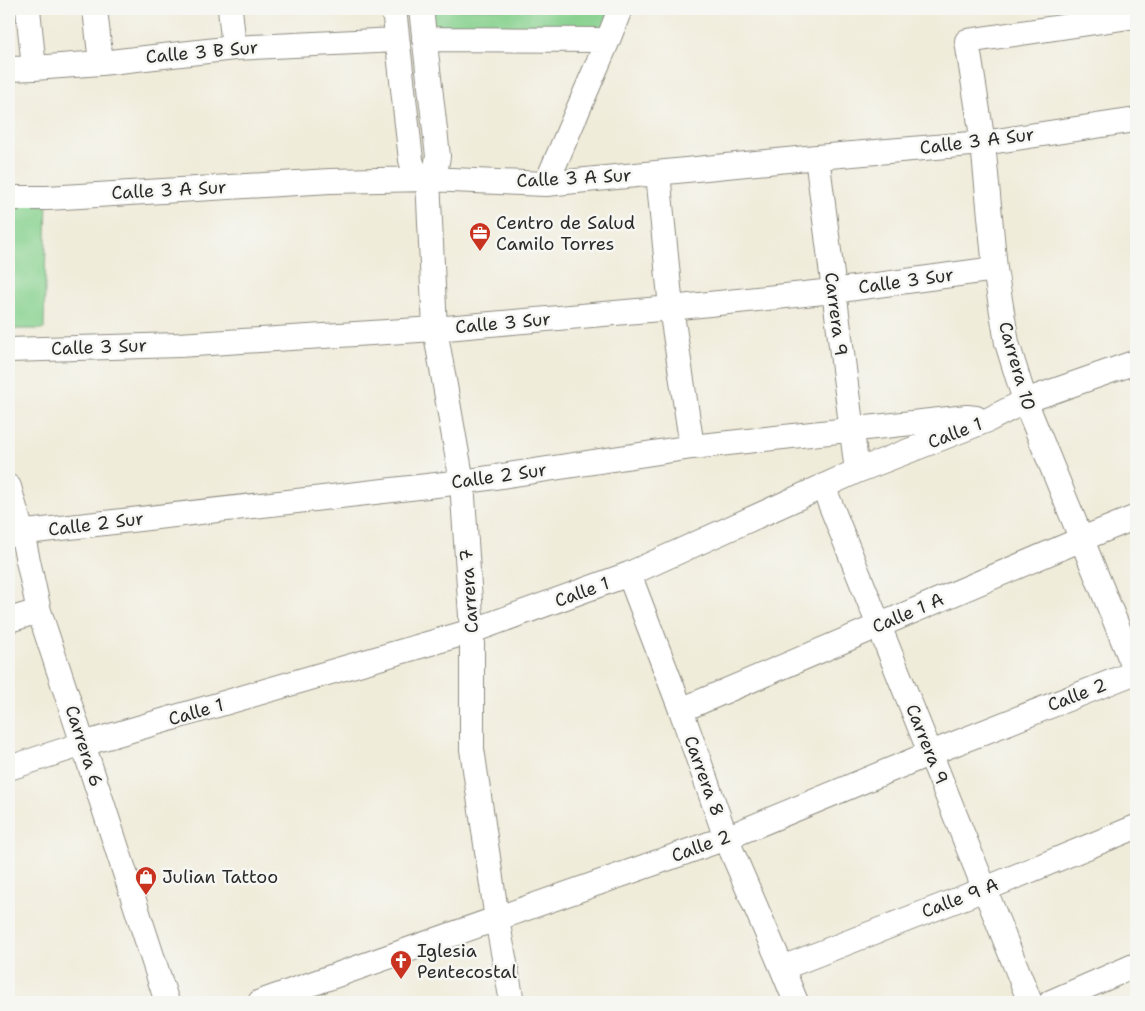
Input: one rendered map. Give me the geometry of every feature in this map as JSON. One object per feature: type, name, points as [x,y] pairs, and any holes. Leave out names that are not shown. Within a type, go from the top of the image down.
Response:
[{"type":"street","points":[[28,9],[34,68]]},
{"type":"street","points":[[95,9],[101,63]]},
{"type":"street","points":[[230,9],[234,48]]},
{"type":"street","points":[[394,9],[411,160],[414,170],[428,178]]},
{"type":"street","name":"Carrera 7","points":[[420,9],[438,156],[436,168],[428,178],[434,329],[462,482],[472,631],[472,749],[497,918],[512,1002]]},
{"type":"street","points":[[546,184],[620,9]]},
{"type":"street","name":"Carrera 10","points":[[1136,16],[966,41],[983,143],[996,269],[1007,343],[1025,401],[1136,672]]},
{"type":"street","name":"Calle 3 B Sur","points":[[9,69],[101,63],[234,48],[396,40]]},
{"type":"street","points":[[424,40],[608,40]]},
{"type":"street","name":"Calle 3 A Sur","points":[[9,198],[47,198],[330,180],[428,178],[546,184],[817,157],[983,143],[1136,120]]},
{"type":"street","name":"Carrera 9","points":[[817,157],[857,471]]},
{"type":"street","points":[[658,173],[671,308],[692,447]]},
{"type":"street","name":"Calle 3 Sur","points":[[9,350],[179,344],[434,329],[671,308],[833,291],[996,269]]},
{"type":"street","name":"Calle 1","points":[[9,768],[84,744],[472,631],[629,574],[857,471],[988,420],[1025,401],[1136,362]]},
{"type":"street","name":"Calle 2 Sur","points":[[15,534],[462,482],[692,447],[967,417],[988,420]]},
{"type":"street","name":"Carrera 9","points":[[824,486],[1030,1002]]},
{"type":"street","name":"Carrera 6","points":[[9,488],[15,534],[167,1002]]},
{"type":"street","name":"Calle 1 A","points":[[681,710],[1136,517]]},
{"type":"street","name":"Carrera 8","points":[[629,574],[681,710],[726,838],[796,1002]]},
{"type":"street","points":[[9,620],[39,611]]},
{"type":"street","name":"Calle 2","points":[[260,1002],[726,838],[931,752],[1136,672]]},
{"type":"street","name":"Calle 9 A","points":[[782,968],[985,889],[1136,827]]},
{"type":"street","points":[[1051,1002],[1136,965]]},
{"type":"green space","points":[[431,9],[625,9],[608,40],[433,31]]},
{"type":"green space","points":[[9,198],[47,198],[44,329],[9,329]]},
{"type":"place","name":"Centro de Salud Camilo Torres","points":[[480,252]]},
{"type":"place","name":"Julian Tattoo","points":[[146,896]]},
{"type":"place","name":"Iglesia Pentecostal","points":[[401,980]]}]
